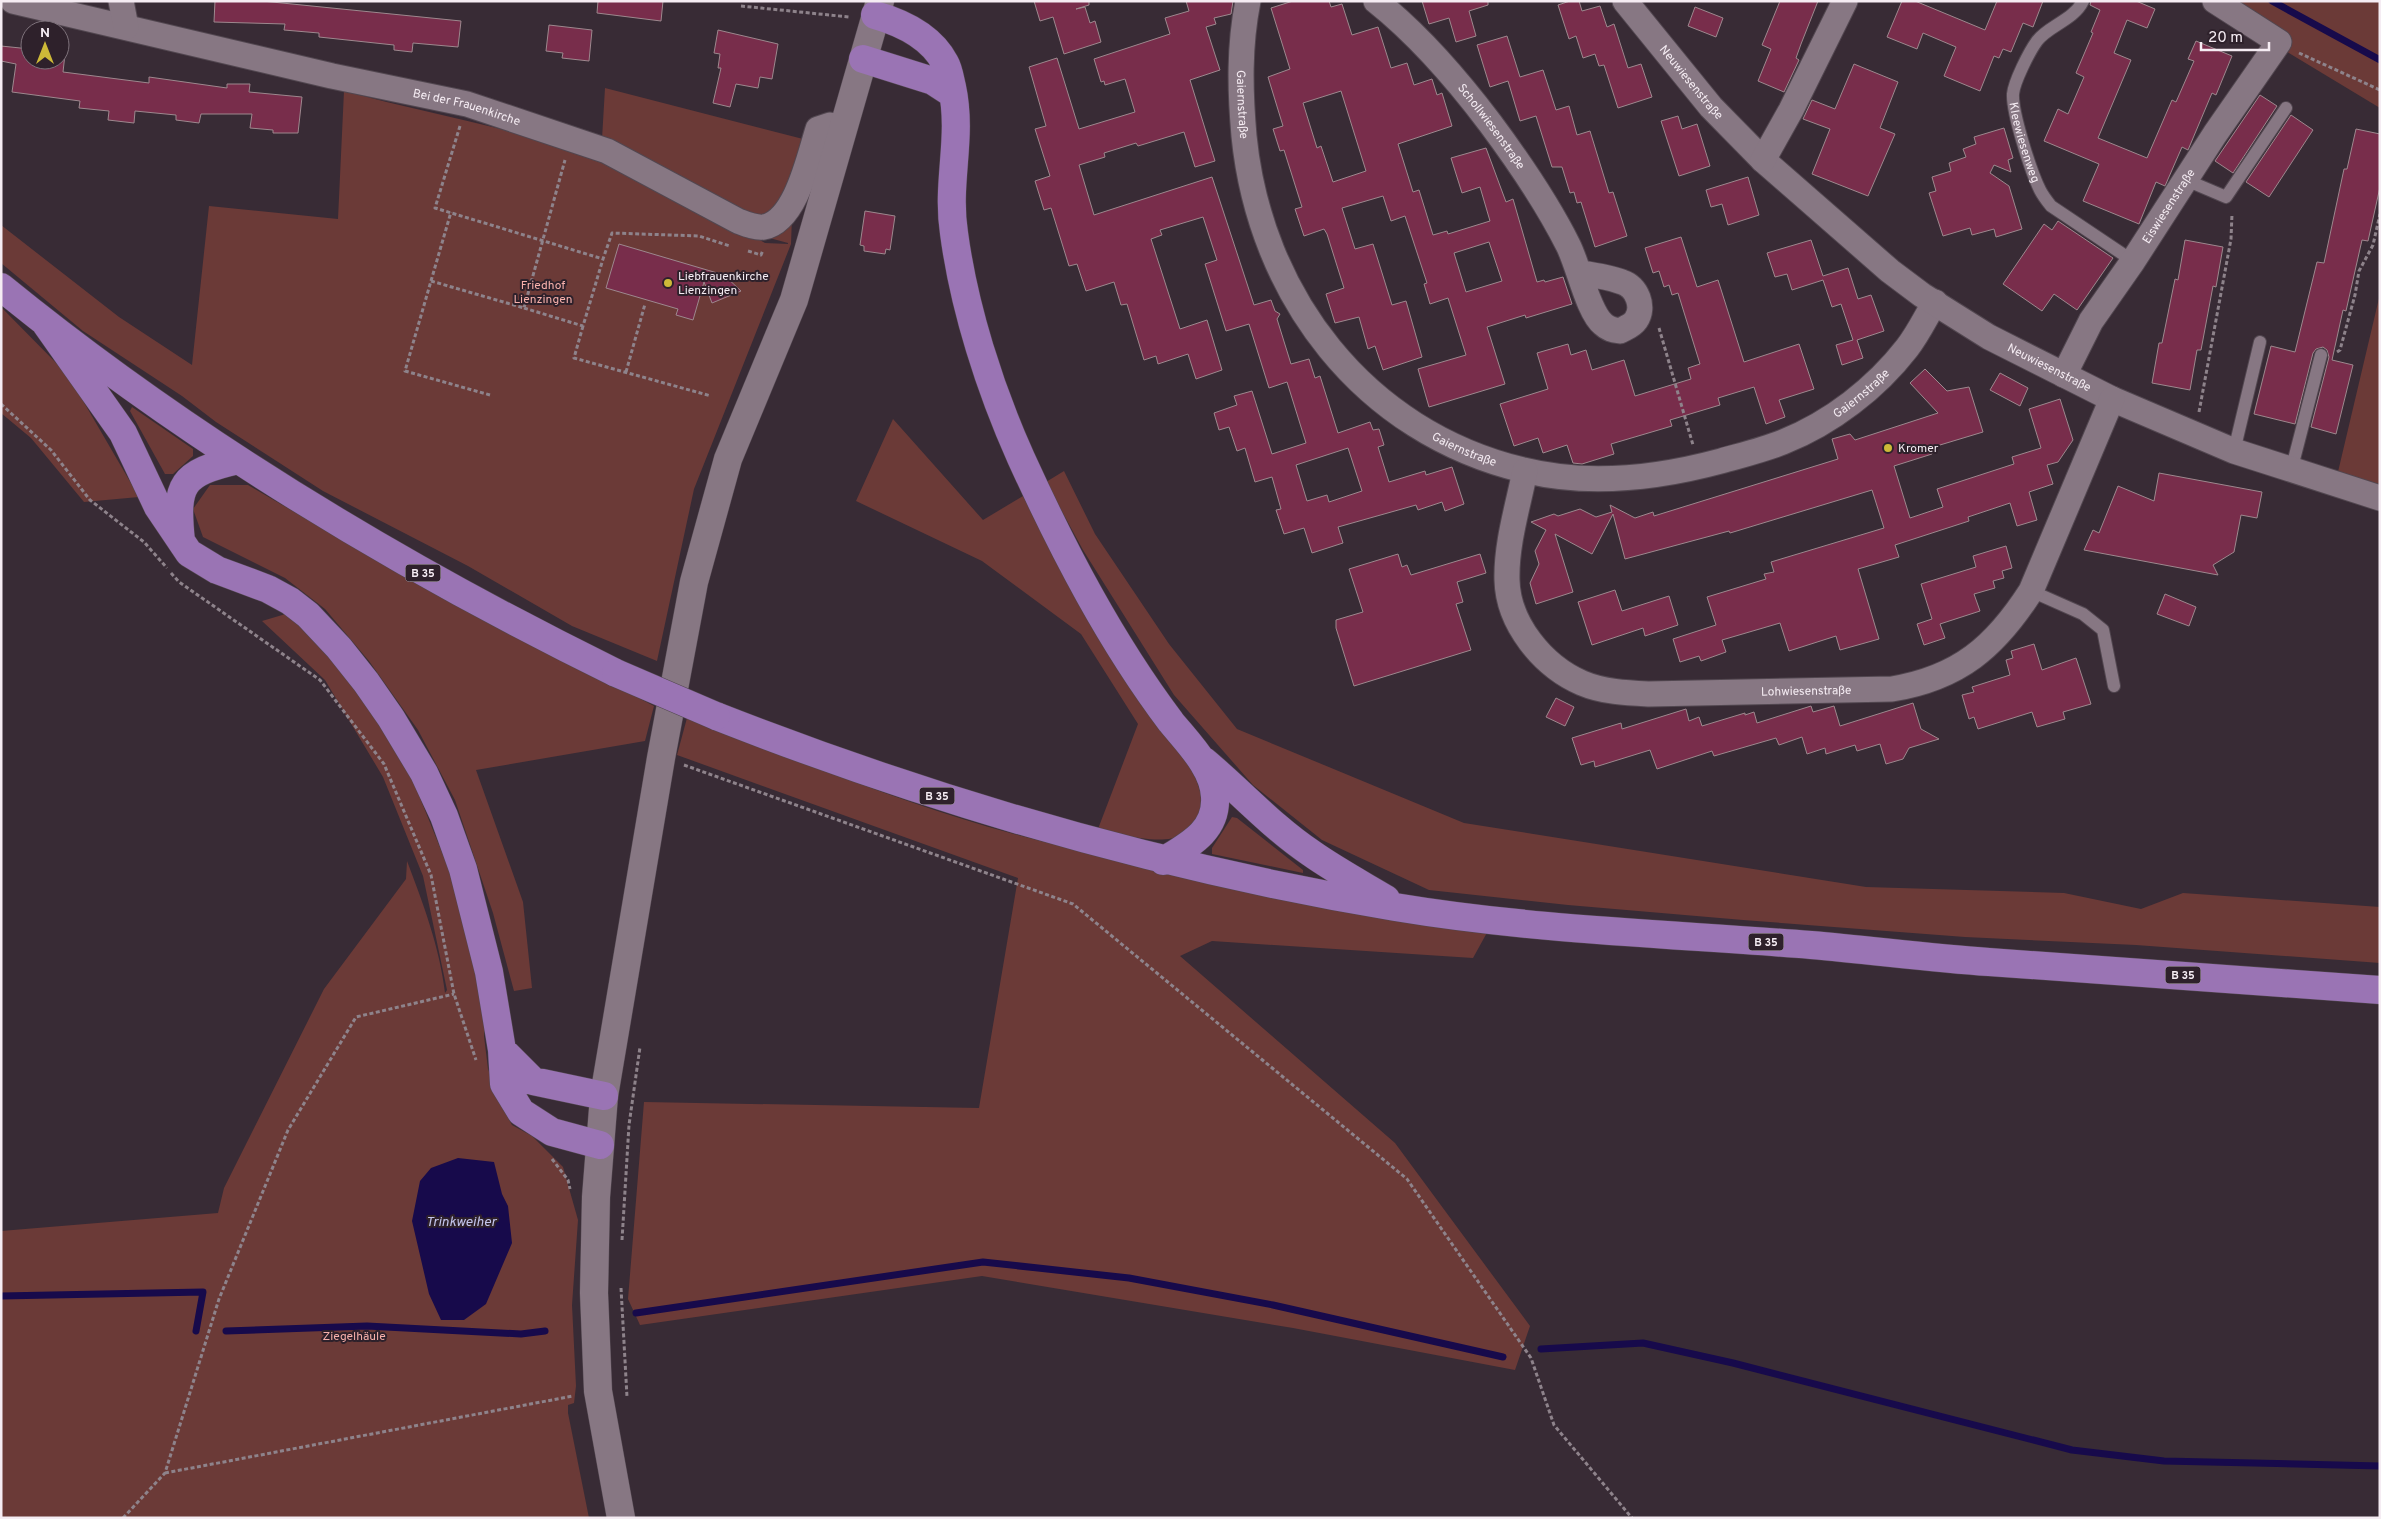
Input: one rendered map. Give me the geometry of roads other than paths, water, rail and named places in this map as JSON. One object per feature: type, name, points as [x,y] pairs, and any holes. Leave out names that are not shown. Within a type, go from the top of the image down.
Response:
[{"type":"main road","points":[[621,1518],[598,1391],[594,1251],[604,1096],[694,582],[728,459],[794,300],[876,13],[898,22],[935,46],[947,66],[957,107],[958,137],[951,204],[954,233],[966,298],[990,377],[1017,448],[1054,531],[1097,608],[1148,689],[1200,758],[1214,786],[1215,798],[1211,822],[1199,838],[1163,861]]},
{"type":"main road","points":[[863,59],[897,68],[933,81],[953,94]]},
{"type":"main road","name":"B 35","points":[[1,287],[46,324],[115,375],[238,460],[344,527],[421,572],[616,673],[716,716],[805,751],[894,782],[1059,833],[1163,861],[1281,887],[1400,908],[1546,926],[1813,945],[1986,962],[2380,990]]},
{"type":"main road","points":[[46,324],[123,433],[158,508],[189,553],[200,561],[268,589],[290,601],[308,615],[339,648],[391,718],[424,773],[444,816],[463,869],[488,963],[502,1050],[504,1084],[521,1112],[552,1132],[600,1145]]},
{"type":"main road","points":[[180,541],[177,508],[181,490],[192,477],[208,466],[238,460]]},
{"type":"main road","points":[[1200,758],[1233,785],[1268,819],[1310,853],[1400,908]]},
{"type":"main road","points":[[502,1050],[533,1081],[604,1096]]},
{"type":"street","name":"Bei der Frauenkirche","points":[[13,1],[332,76],[467,104],[607,151],[738,221],[762,227],[774,224],[783,217],[791,206],[818,130],[830,125],[844,127]]},
{"type":"street","points":[[121,1],[126,27]]},
{"type":"street","name":"Gaiernstraße","points":[[1248,1],[1240,52],[1242,113],[1247,160],[1256,208],[1270,246],[1290,289],[1328,345],[1372,395],[1407,420],[1447,444],[1488,460],[1525,471],[1597,478],[1635,477],[1699,467],[1786,441],[1833,415],[1884,376],[1909,346],[1935,302]]},
{"type":"street","name":"Schollwiesenstraße","points":[[1376,1],[1414,33],[1446,68],[1528,175],[1568,245],[1580,272],[1591,306],[1601,323],[1610,330],[1620,331],[1629,327],[1636,320],[1640,310],[1639,298],[1624,282],[1580,272]]},
{"type":"street","name":"Neuwiesenstraße","points":[[1625,1],[1711,107],[1763,160],[1890,271],[1935,302],[1989,337],[2112,399],[2234,451],[2291,471],[2327,480],[2380,498]]},
{"type":"street","points":[[1763,160],[1791,110],[1845,1]]},
{"type":"street","name":"Eiswiesenstraße","points":[[2064,375],[2091,322],[2215,134],[2279,42],[2215,1]]},
{"type":"street","name":"Lohwiesenstraße","points":[[1525,471],[1507,564],[1507,582],[1513,612],[1521,628],[1537,650],[1558,669],[1582,683],[1613,692],[1697,694],[1892,689],[1921,684],[1947,674],[1990,643],[2013,618],[2031,591],[2112,399]]},
{"type":"lane","name":"Kleewiesenweg","points":[[2083,1],[2058,26],[2037,41],[2016,84],[2014,94],[2016,115],[2037,184],[2046,200],[2051,206],[2133,261]]},
{"type":"lane","points":[[2186,180],[2226,197],[2286,108]]},
{"type":"lane","points":[[2234,451],[2260,342]]},
{"type":"lane","points":[[2291,471],[2321,355]]},
{"type":"lane","points":[[2031,591],[2083,614],[2104,630],[2114,686]]},
{"type":"water","name":"Trinkweiher","points":[[458,1158],[494,1162],[502,1194],[508,1206],[512,1243],[486,1304],[464,1320],[441,1320],[429,1294],[412,1221],[420,1181],[431,1168]]},
{"type":"waterway","points":[[2272,1],[2380,60]]},
{"type":"waterway","points":[[636,1313],[983,1262],[1129,1278],[1273,1305],[1503,1357]]},
{"type":"waterway","points":[[1,1296],[203,1292],[196,1331]]},
{"type":"waterway","points":[[226,1331],[367,1326],[521,1334],[545,1331]]},
{"type":"waterway","points":[[1541,1349],[1643,1343],[1733,1363],[2072,1450],[2164,1461],[2380,1466]]},
{"type":"place","name":"Liebfrauenkirche Lienzingen","points":[[668,283]]},
{"type":"place","name":"Kromer","points":[[1888,448]]},
{"type":"park label","name":"Friedhof Lienzingen","points":[[543,292]]},
{"type":"park label","name":"Ziegelhäule","points":[[354,1336]]}]
